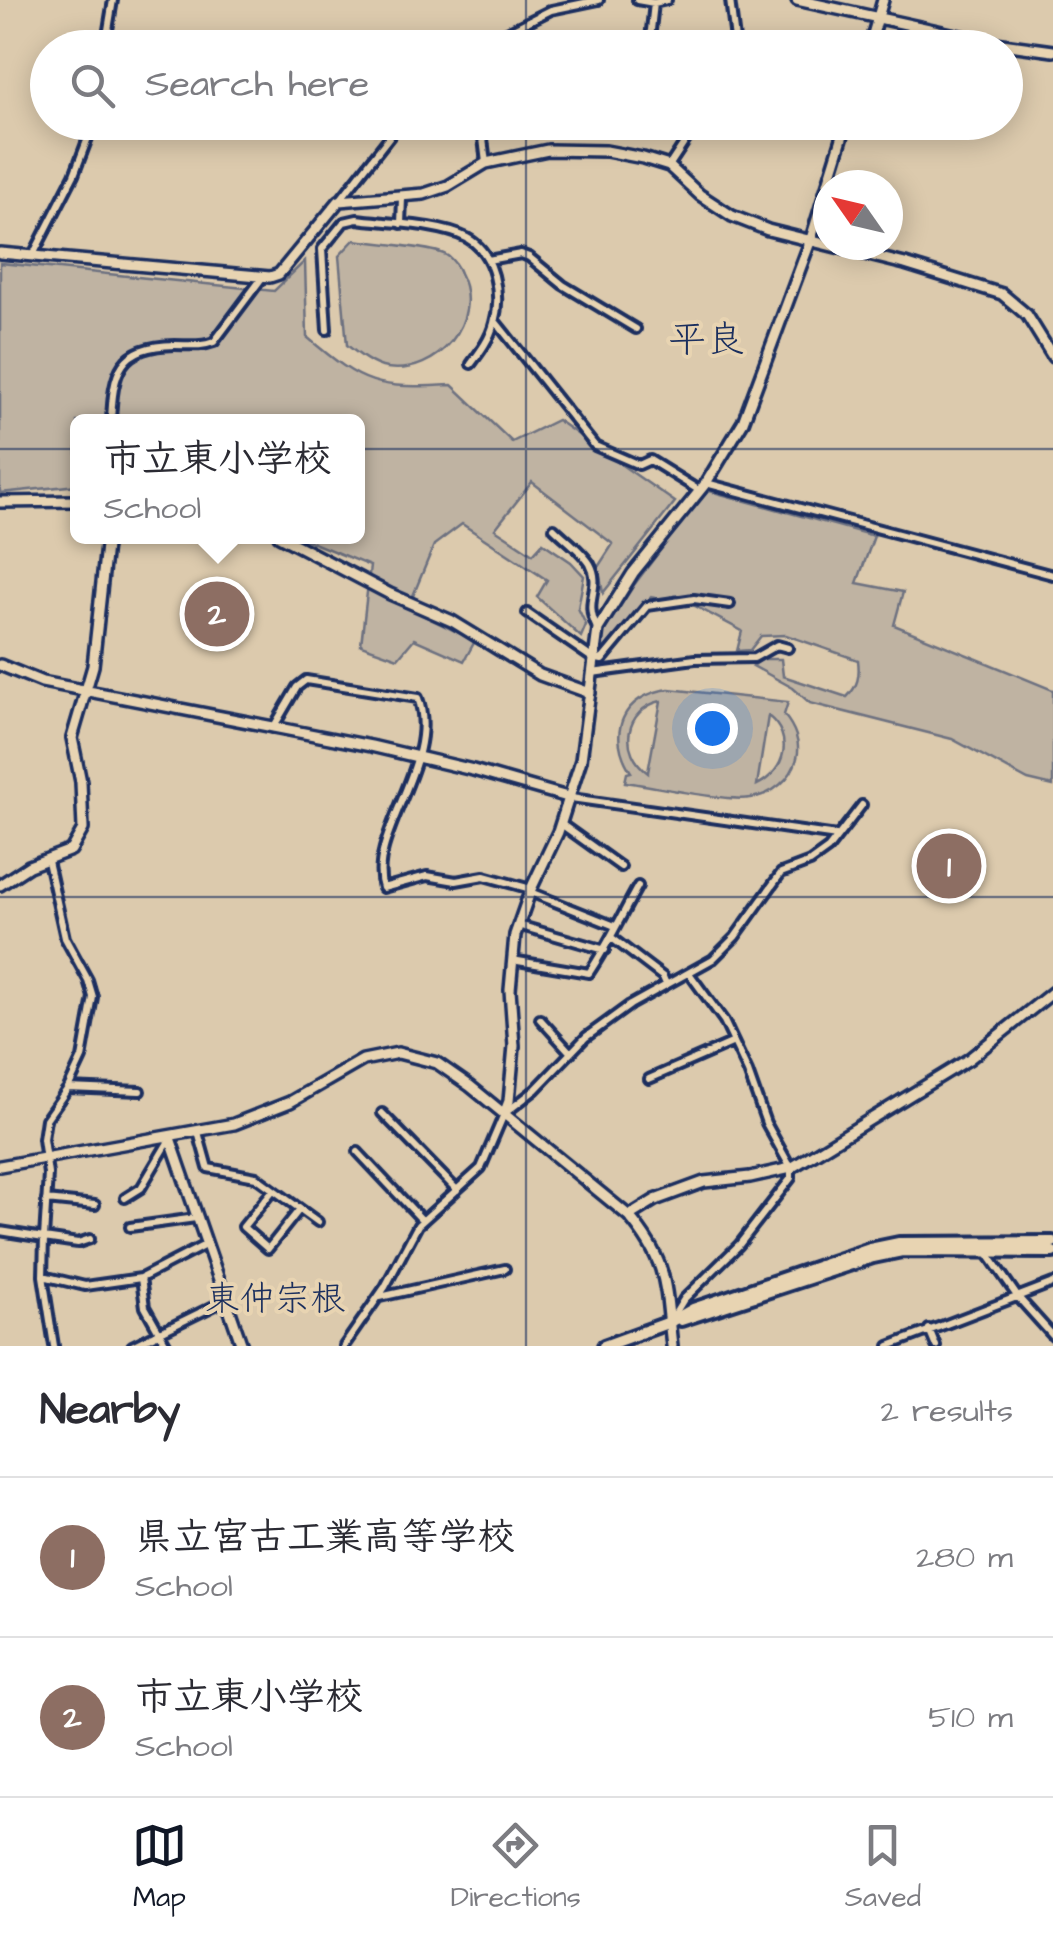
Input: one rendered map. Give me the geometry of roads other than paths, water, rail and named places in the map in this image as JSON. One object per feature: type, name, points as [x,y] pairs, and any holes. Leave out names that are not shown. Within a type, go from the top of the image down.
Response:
[{"type":"main road","points":[[607,1346],[873,1256],[1053,1242]]},
{"type":"main road","points":[[982,1245],[1053,1252]]},
{"type":"street","points":[[107,30],[112,0]]},
{"type":"street","points":[[512,30],[551,10],[599,0]]},
{"type":"street","points":[[638,0],[667,0]]},
{"type":"street","points":[[730,0],[734,30]]},
{"type":"street","points":[[797,0],[934,30]]},
{"type":"street","points":[[874,30],[883,0]]},
{"type":"street","points":[[651,30],[654,2]]},
{"type":"street","points":[[1023,46],[1053,50]]},
{"type":"street","points":[[33,256],[87,140]]},
{"type":"street","points":[[0,253],[262,278],[278,274],[386,140]]},
{"type":"street","points":[[483,140],[486,163]]},
{"type":"street","points":[[669,166],[686,140]]},
{"type":"street","points":[[344,1346],[378,1297],[422,1220],[482,1168],[509,1102],[514,1046],[512,960],[518,925],[571,798],[581,760],[598,629],[633,573],[703,487],[743,422],[810,242],[841,140]]},
{"type":"street","points":[[338,202],[402,198],[448,186],[486,163],[548,150],[606,151],[669,166],[700,195],[732,216],[810,242],[905,264],[1002,294],[1027,314],[1053,358]]},
{"type":"street","points":[[401,224],[402,198]]},
{"type":"street","points":[[324,219],[335,231]]},
{"type":"street","points":[[327,330],[322,249],[349,220],[401,224],[464,237],[478,246],[488,260],[496,283],[495,321],[471,364]]},
{"type":"street","points":[[488,260],[529,256],[563,285],[636,329]]},
{"type":"street","points":[[113,414],[117,373],[129,356],[153,346],[204,346],[214,342],[262,278]]},
{"type":"street","points":[[495,321],[595,446],[639,465],[650,460],[703,487],[1053,574]]},
{"type":"street","points":[[0,502],[70,501]]},
{"type":"street","points":[[554,528],[592,568],[590,614],[598,629]]},
{"type":"street","points":[[0,885],[14,874],[72,850],[83,829],[72,738],[88,689],[106,544]]},
{"type":"street","points":[[294,544],[452,622],[540,675],[590,693]]},
{"type":"street","points":[[528,613],[592,658],[602,660],[647,606],[694,599],[730,604]]},
{"type":"street","points":[[591,673],[695,659],[745,659],[776,646],[788,648]]},
{"type":"street","points":[[0,666],[42,682],[329,737],[473,770],[571,798],[839,836]]},
{"type":"street","points":[[273,729],[297,687],[306,680],[418,698],[421,723],[416,758],[404,801],[382,854],[383,888],[427,876],[456,881],[484,876],[615,926]]},
{"type":"street","points":[[504,1114],[616,1015],[713,960],[735,937],[780,873],[810,862],[839,836],[862,805]]},
{"type":"street","points":[[561,824],[621,867]]},
{"type":"street","points":[[48,861],[64,938],[88,980],[93,997],[82,1058],[68,1088],[46,1119],[43,1139],[43,1276],[54,1346]]},
{"type":"street","points":[[512,960],[589,973],[638,886]]},
{"type":"street","points":[[518,925],[604,950]]},
{"type":"street","points":[[612,938],[663,977],[666,984]]},
{"type":"street","points":[[670,1322],[684,1298],[740,1245],[791,1178],[791,1168],[766,1123],[718,1009],[690,973]]},
{"type":"street","points":[[628,1216],[656,1200],[704,1182],[791,1168],[970,1058],[1053,992]]},
{"type":"street","points":[[540,1019],[570,1052]]},
{"type":"street","points":[[649,1078],[734,1042]]},
{"type":"street","points":[[0,1166],[198,1132],[266,1113],[363,1060],[411,1054],[436,1063],[628,1216],[664,1269],[672,1346]]},
{"type":"street","points":[[68,1088],[140,1092]]},
{"type":"street","points":[[382,1114],[457,1190]]},
{"type":"street","points":[[198,1132],[208,1168],[256,1177],[318,1222]]},
{"type":"street","points":[[126,1198],[141,1188],[170,1138]]},
{"type":"street","points":[[170,1138],[242,1346]]},
{"type":"street","points":[[358,1152],[422,1220]]},
{"type":"street","points":[[273,1190],[244,1227],[268,1249],[300,1210]]},
{"type":"street","points":[[46,1200],[95,1205]]},
{"type":"street","points":[[130,1227],[196,1218]]},
{"type":"street","points":[[0,1232],[78,1243],[90,1238]]},
{"type":"street","points":[[43,1276],[85,1286],[142,1278],[204,1245]]},
{"type":"street","points":[[982,1245],[1017,1296],[1053,1336]]},
{"type":"street","points":[[378,1297],[505,1269]]},
{"type":"street","points":[[142,1278],[145,1307],[168,1346]]},
{"type":"street","points":[[889,1346],[1053,1282]]},
{"type":"street","points":[[132,1346],[228,1299]]},
{"type":"street","points":[[929,1329],[936,1346]]},
{"type":"place","name":"市立東小学校","points":[[217,614]]},
{"type":"place","name":"県立宮古工業高等学校","points":[[949,866]]},
{"type":"district","name":"平良","points":[[706,341]]},
{"type":"district","name":"東仲宗根","points":[[275,1299]]}]
